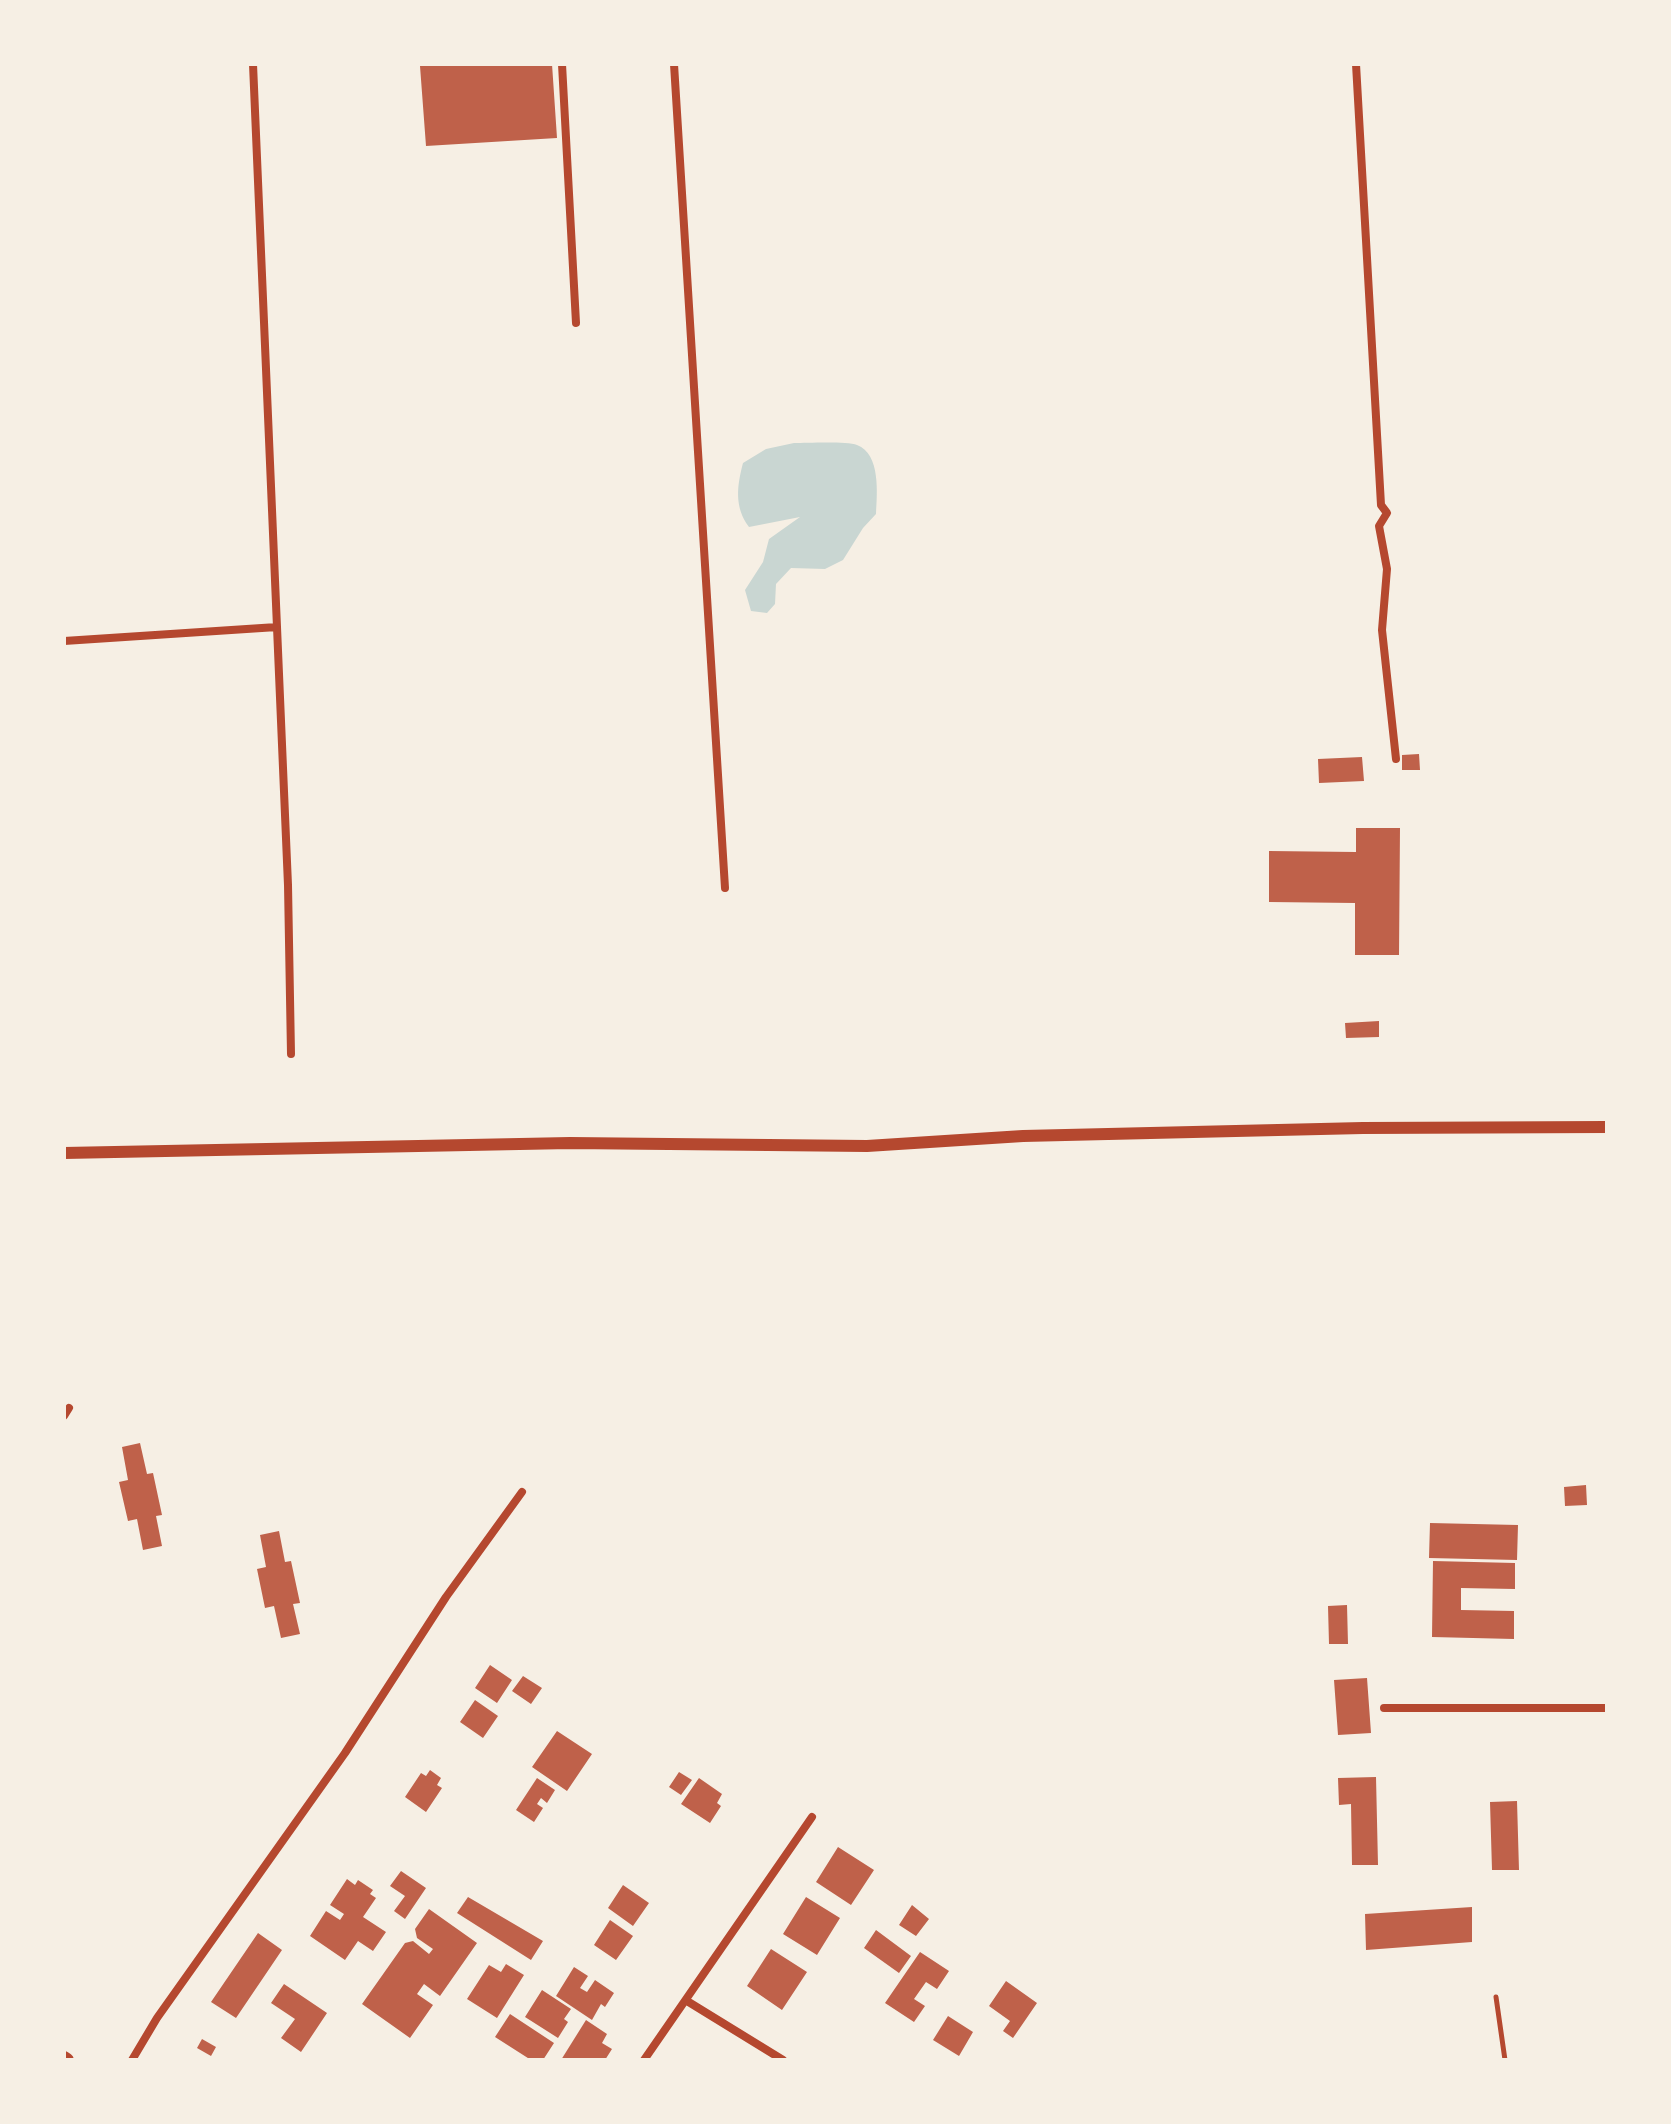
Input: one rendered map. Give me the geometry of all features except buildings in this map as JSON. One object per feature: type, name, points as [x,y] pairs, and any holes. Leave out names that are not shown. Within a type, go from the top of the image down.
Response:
[{"type":"street","points":[[253,64],[288,885],[291,1054]]},
{"type":"street","points":[[562,64],[576,323]]},
{"type":"street","points":[[674,64],[725,888]]},
{"type":"street","points":[[1356,64],[1381,505],[1387,513],[1379,526],[1387,569],[1382,630],[1396,759]]},
{"type":"street","points":[[64,641],[277,627]]},
{"type":"street","points":[[64,1153],[570,1143],[867,1146],[1023,1136],[1363,1128],[1607,1127]]},
{"type":"street","points":[[132,2060],[157,2018],[345,1753],[446,1597],[522,1492]]},
{"type":"street","points":[[1384,1708],[1607,1708]]},
{"type":"street","points":[[644,2060],[812,1817]]},
{"type":"street","points":[[687,2001],[783,2060]]},
{"type":"lane","points":[[1496,1997],[1505,2060]]},
{"type":"shaded area","points":[[794,443],[845,443],[865,450],[876,475],[876,514],[863,528],[843,560],[825,569],[791,568],[776,584],[775,604],[767,613],[751,611],[745,590],[763,562],[769,539],[800,517],[749,527],[741,512],[738,496],[743,463],[766,449]]}]
